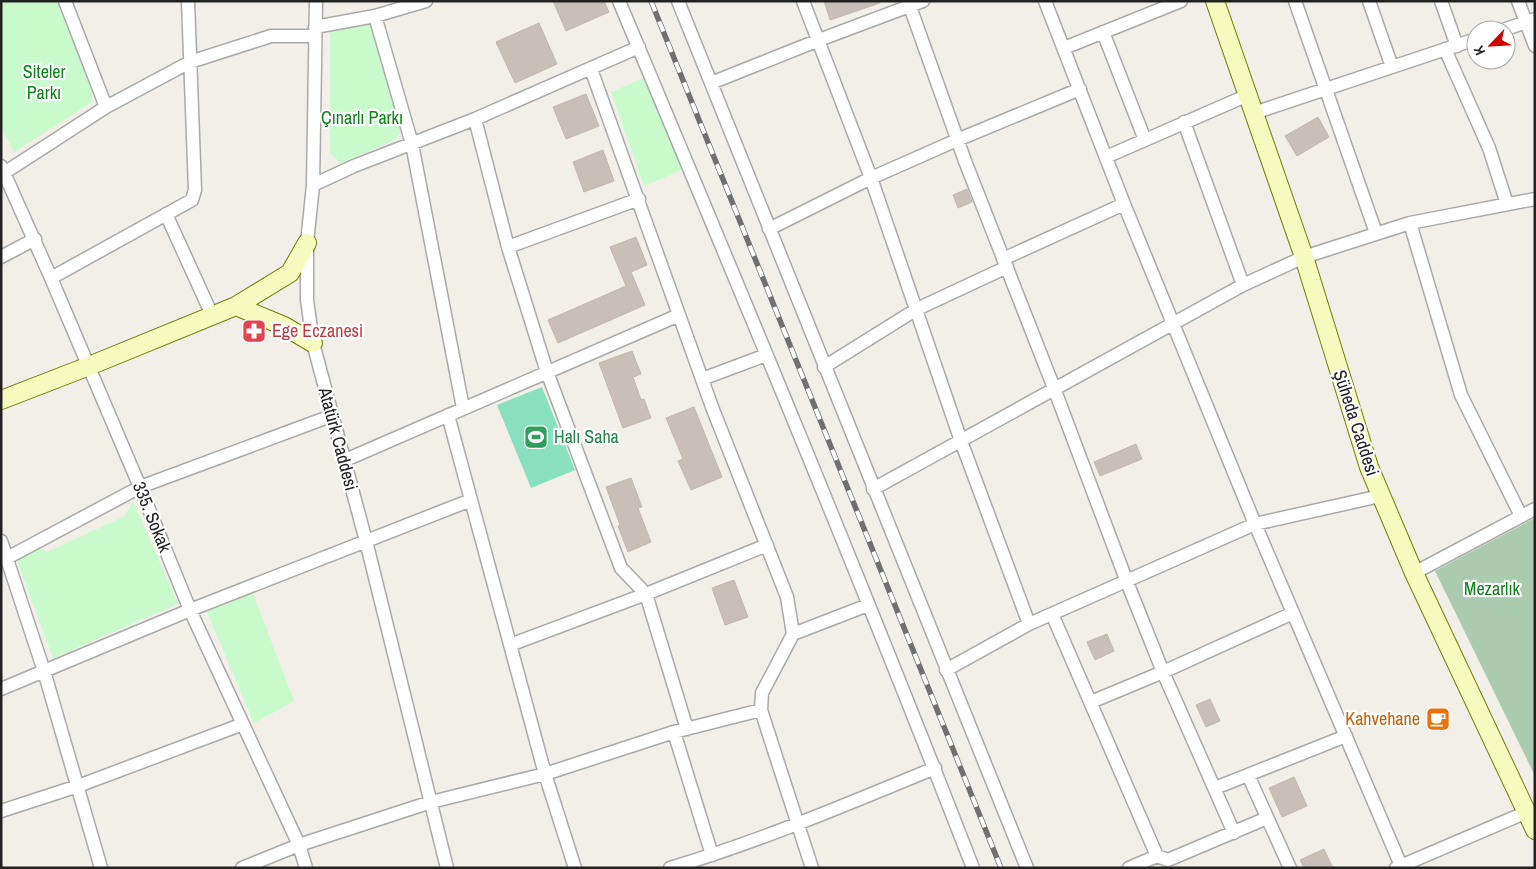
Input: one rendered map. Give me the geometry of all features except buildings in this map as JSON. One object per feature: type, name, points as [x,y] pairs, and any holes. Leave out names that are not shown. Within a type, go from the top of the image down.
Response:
[{"type":"main road","name":"Şüheda Caddesi","points":[[1215,1],[1304,257],[1369,467],[1380,496],[1414,573],[1532,821]]},
{"type":"main road","points":[[1,400],[236,306],[290,272],[307,243]]},
{"type":"main road","points":[[236,306],[284,326],[313,343]]},
{"type":"street","points":[[65,1],[106,107]]},
{"type":"street","points":[[51,278],[192,200],[195,190],[188,1]]},
{"type":"street","name":"Atatürk Caddesi","points":[[316,1],[313,185],[307,243],[307,300],[313,343],[343,462],[366,541],[448,868]]},
{"type":"street","points":[[620,1],[935,768],[974,868]]},
{"type":"street","points":[[678,1],[1027,868]]},
{"type":"street","points":[[803,1],[872,178],[961,441],[1029,624]]},
{"type":"street","points":[[710,84],[909,4],[923,1]]},
{"type":"street","points":[[1045,1],[1173,324],[1400,867],[1532,821]]},
{"type":"street","points":[[1064,48],[1181,1]]},
{"type":"street","points":[[1295,1],[1376,233]]},
{"type":"street","points":[[1369,1],[1392,67]]},
{"type":"street","points":[[1441,1],[1451,48],[1489,148],[1507,204]]},
{"type":"street","points":[[1518,1],[1530,21],[1535,46]]},
{"type":"street","points":[[3,169],[106,107],[190,62],[271,36],[315,32],[423,2]]},
{"type":"street","points":[[909,4],[957,140],[1054,388],[1127,582],[1163,672],[1234,832]]},
{"type":"street","points":[[375,16],[412,144],[463,408]]},
{"type":"street","points":[[1516,26],[1530,21]]},
{"type":"street","points":[[1103,32],[1145,140]]},
{"type":"street","points":[[1254,113],[1466,43]]},
{"type":"street","points":[[313,185],[354,166],[475,119],[639,47]]},
{"type":"street","points":[[591,69],[702,379],[787,596],[793,634],[762,693],[761,710],[812,868]]},
{"type":"street","points":[[769,229],[872,178],[1080,89]]},
{"type":"street","points":[[1106,157],[1248,95]]},
{"type":"street","points":[[475,119],[508,247],[548,372],[620,568],[646,594],[687,729]]},
{"type":"street","points":[[1184,122],[1243,285]]},
{"type":"street","name":"335. Sokak","points":[[3,169],[89,366],[190,610],[300,845],[306,868]]},
{"type":"street","points":[[873,489],[1243,285],[1304,257],[1410,223],[1535,198]]},
{"type":"street","points":[[508,247],[639,199]]},
{"type":"street","points":[[824,367],[917,308],[1124,204]]},
{"type":"street","points":[[166,214],[212,315]]},
{"type":"street","points":[[1410,223],[1461,395],[1522,516]]},
{"type":"street","points":[[1,257],[35,239]]},
{"type":"street","points":[[343,462],[679,314]]},
{"type":"street","points":[[702,379],[766,355]]},
{"type":"street","points":[[448,415],[545,774],[575,868]]},
{"type":"street","points":[[4,559],[140,487],[331,416]]},
{"type":"street","points":[[946,670],[1029,624],[1255,524],[1380,496]]},
{"type":"street","points":[[1,689],[190,610],[471,500]]},
{"type":"street","points":[[1414,573],[1535,509]]},
{"type":"street","points":[[1,541],[4,559],[44,671],[101,868]]},
{"type":"street","points":[[510,645],[646,594],[767,545]]},
{"type":"street","points":[[793,634],[868,605]]},
{"type":"street","points":[[1092,702],[1293,613]]},
{"type":"street","points":[[1052,614],[1092,702],[1157,856]]},
{"type":"street","points":[[242,868],[300,845],[431,802],[545,774],[674,732],[761,710]]},
{"type":"street","points":[[1,811],[78,786],[243,724]]},
{"type":"street","points":[[674,732],[712,855]]},
{"type":"street","points":[[1215,788],[1346,736]]},
{"type":"street","points":[[670,868],[798,825],[935,768]]},
{"type":"street","points":[[1248,775],[1290,868]]},
{"type":"street","points":[[1129,868],[1157,856],[1168,860],[1268,818]]},
{"type":"green space","name":"Siteler Parkı","points":[[1,1],[59,1],[92,89],[92,102],[14,152],[1,126]]},
{"type":"green space","name":"Çınarlı Parkı","points":[[365,21],[370,25],[401,132],[393,141],[340,163],[330,152],[330,30]]},
{"type":"green space","points":[[646,77],[686,168],[644,186],[611,92]]},
{"type":"green space","name":"Halı Saha","points":[[542,387],[575,470],[531,488],[497,405]]},
{"type":"green space","points":[[133,501],[178,604],[53,658],[16,558],[35,547],[47,552],[125,516]]},
{"type":"green space","name":"Mezarlık","points":[[1535,518],[1535,776],[1435,571]]},
{"type":"green space","points":[[253,593],[294,701],[254,723],[207,612]]},
{"type":"railway","points":[[651,1],[1001,868]]},
{"type":"place","name":"Ege Eczanesi","points":[[254,331]]},
{"type":"place","name":"Halı Saha","points":[[536,437]]},
{"type":"place","name":"Kahvehane","points":[[1438,719]]}]
